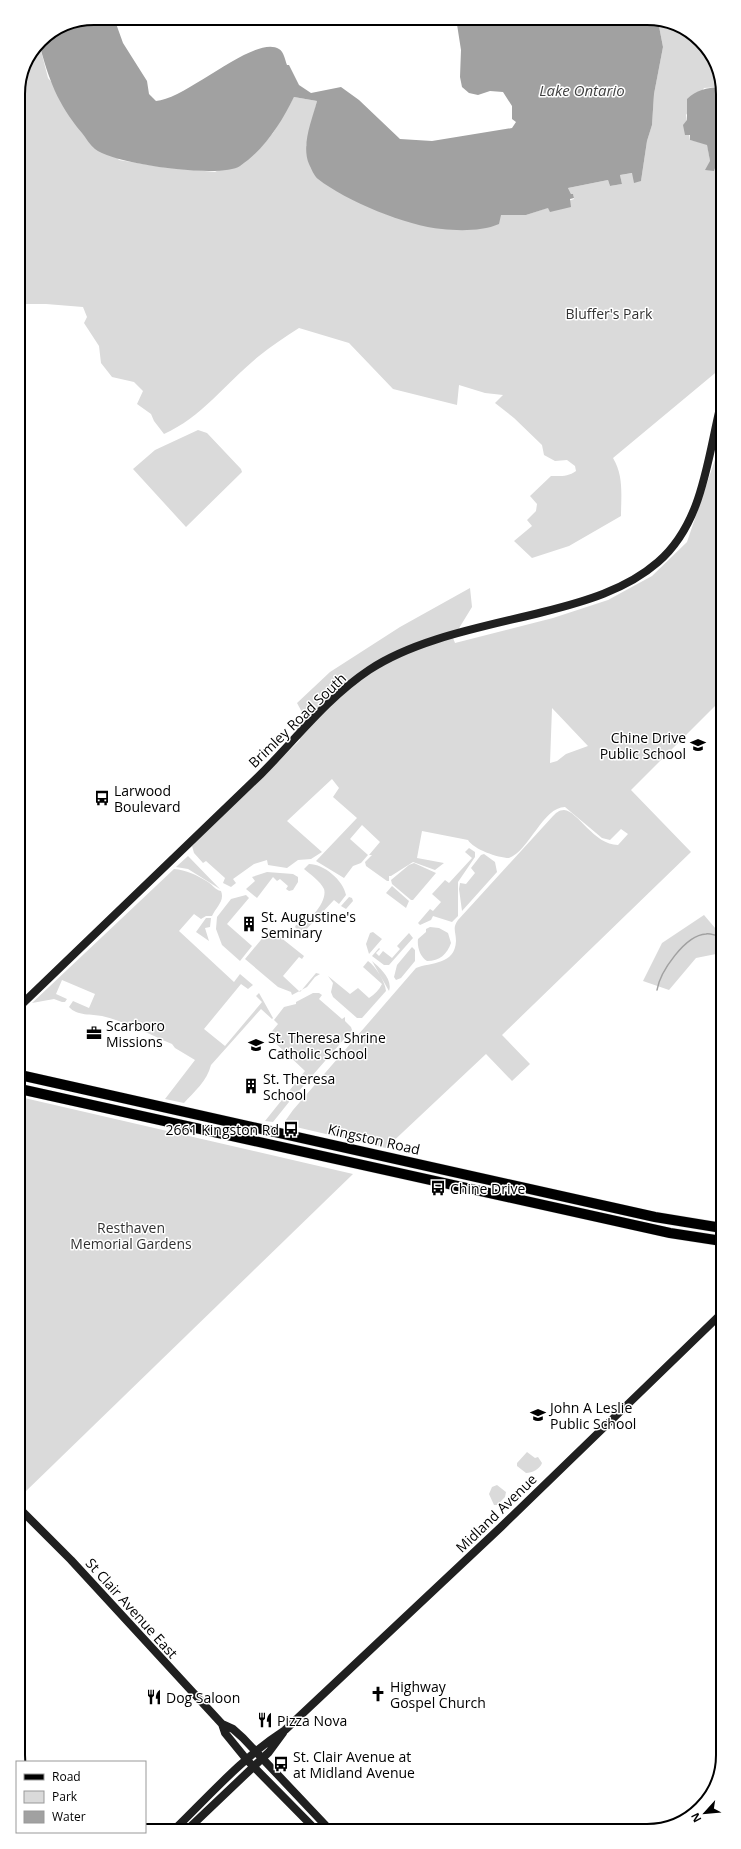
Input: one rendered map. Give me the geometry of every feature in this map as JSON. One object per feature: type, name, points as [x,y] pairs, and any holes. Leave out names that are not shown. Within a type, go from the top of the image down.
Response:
[{"type":"main road","name":"Brimley Road South","points":[[25,1001],[280,755],[336,696],[369,670],[412,649],[468,631],[585,600],[621,585],[656,564],[674,545],[690,522],[702,484],[716,425]]},
{"type":"main road","name":"Kingston Road","points":[[25,1076],[655,1216],[716,1227]]},
{"type":"main road","name":"Kingston Road","points":[[25,1090],[670,1233],[716,1240]]},
{"type":"main road","name":"Midland Avenue","points":[[193,1824],[253,1766],[259,1755],[501,1528],[716,1319]]},
{"type":"main road","name":"St Clair Avenue East","points":[[25,1514],[71,1560],[222,1724],[233,1729],[324,1824]]},
{"type":"main road","name":"St Clair Avenue East","points":[[222,1724],[225,1733],[247,1760],[310,1824]]},
{"type":"main road","name":"Midland Avenue","points":[[180,1824],[247,1760],[259,1755]]},
{"type":"green space","name":"Bluffer's Park","points":[[659,26],[681,34],[696,45],[709,64],[715,81],[715,87],[704,88],[686,115],[690,140],[707,144],[710,161],[716,162],[716,372],[613,458],[617,465],[620,479],[621,516],[569,546],[532,558],[514,541],[532,526],[527,520],[536,511],[537,504],[530,496],[551,476],[567,475],[576,471],[575,466],[567,460],[555,461],[544,455],[542,445],[514,418],[495,403],[503,395],[485,393],[459,385],[457,405],[393,389],[349,343],[299,328],[273,345],[247,366],[202,409],[178,427],[164,434],[154,421],[151,414],[137,404],[143,391],[134,382],[112,377],[101,363],[99,346],[84,323],[87,317],[83,307],[25,304],[25,90],[27,76],[32,64],[41,50],[48,78],[119,160],[162,167],[215,172],[261,147],[273,133],[294,97],[317,101],[306,146],[500,215],[526,215],[574,199],[573,194],[571,194],[568,188],[608,180],[610,186],[622,184],[620,175],[633,173],[641,181],[647,141],[652,125],[654,94],[663,47]]},
{"type":"green space","points":[[198,430],[207,433],[241,469],[242,472],[186,527],[133,469],[155,450]]},
{"type":"green space","points":[[716,457],[716,705],[631,790],[691,852],[502,1035],[530,1064],[512,1081],[486,1054],[386,1148],[283,1124],[293,1110],[416,968],[447,959],[455,949],[455,928],[458,920],[556,813],[562,810],[569,812],[601,840],[609,844],[618,845],[628,834],[621,829],[610,840],[602,838],[565,807],[557,809],[550,814],[523,847],[509,858],[486,852],[475,847],[468,840],[422,831],[417,858],[444,863],[435,870],[413,862],[389,876],[389,881],[387,881],[366,866],[365,862],[372,855],[369,855],[380,842],[362,825],[350,839],[368,855],[361,863],[353,866],[344,878],[316,861],[357,818],[333,797],[339,788],[332,779],[287,821],[322,852],[311,859],[298,860],[287,868],[268,865],[267,860],[254,864],[233,879],[236,883],[231,887],[223,883],[225,878],[206,861],[203,863],[194,853],[192,846],[300,740],[296,726],[304,716],[297,703],[330,672],[400,627],[470,588],[472,607],[453,638],[455,643],[553,618],[608,600],[652,576],[687,542]],"holes":[[[552,708],[588,746],[566,754],[557,761],[550,763]]]},
{"type":"green space","points":[[469,848],[475,852],[475,857],[458,882],[458,916],[452,922],[433,916],[431,920],[420,925],[418,923],[430,909],[433,911],[441,902],[432,894],[445,880],[449,883],[472,858],[465,852]]},
{"type":"green space","points":[[484,854],[495,862],[497,872],[462,911],[459,889],[460,883],[466,884],[475,873],[471,868],[481,855]]},
{"type":"green space","points":[[188,856],[220,889],[188,869],[176,867]]},
{"type":"green space","points":[[414,863],[436,873],[413,900],[411,900],[392,884],[391,880],[409,865]]},
{"type":"green space","points":[[309,864],[321,867],[332,874],[341,884],[346,895],[339,904],[334,900],[302,934],[295,927],[296,925],[306,921],[316,912],[323,900],[324,894],[324,889],[320,883],[304,869]]},
{"type":"green space","points":[[174,869],[200,877],[210,883],[217,890],[221,891],[222,895],[221,901],[212,916],[206,916],[201,919],[194,914],[179,931],[234,982],[240,974],[253,985],[248,989],[241,984],[204,1029],[225,1046],[262,1002],[256,996],[259,993],[273,1018],[272,1019],[261,1009],[211,1065],[203,1081],[184,1103],[165,1099],[195,1060],[175,1048],[172,1044],[119,1021],[72,1010],[69,1007],[73,1001],[89,1008],[95,994],[62,980],[56,994],[67,999],[65,1002],[54,999],[32,1003]]},
{"type":"green space","points":[[267,872],[293,874],[298,877],[298,882],[293,890],[289,891],[286,889],[288,886],[280,879],[277,881],[273,877],[257,898],[246,889],[255,881],[252,877]]},
{"type":"green space","points":[[392,886],[409,901],[406,908],[386,893]]},
{"type":"green space","points":[[246,895],[249,898],[227,924],[252,946],[240,961],[222,945],[216,929],[217,917],[231,899]]},
{"type":"green space","points":[[349,897],[352,898],[353,901],[346,909],[341,906]]},
{"type":"green space","points":[[704,915],[716,929],[716,954],[696,958],[669,990],[643,981],[662,943]]},
{"type":"green space","points":[[206,918],[211,918],[210,927],[205,928],[209,941],[196,932]]},
{"type":"green space","points":[[430,927],[439,928],[448,933],[451,943],[445,954],[436,960],[427,961],[422,957],[418,945],[418,939],[426,932],[426,929]]},
{"type":"green space","points":[[270,929],[304,956],[302,959],[299,957],[283,976],[299,991],[292,995],[291,992],[278,987],[245,959]]},
{"type":"green space","points":[[373,932],[382,939],[369,954],[366,944],[370,933]]},
{"type":"green space","points":[[409,933],[413,938],[389,965],[384,965],[372,956],[379,948],[380,949],[376,953],[379,956],[383,951],[392,958],[400,949],[397,946]]},
{"type":"green space","points":[[412,947],[415,950],[415,961],[401,978],[396,980],[394,977],[397,965]]},
{"type":"green space","points":[[368,961],[380,974],[386,991],[362,1018],[357,1018],[333,997],[331,992],[333,983],[328,976],[350,994],[358,988],[369,998],[377,992],[382,984],[363,967]]},
{"type":"green space","points":[[372,961],[382,970],[387,978],[390,987],[389,991]]},
{"type":"green space","points":[[316,973],[320,974],[315,977],[307,987],[302,990]]},
{"type":"green space","points":[[313,993],[319,993],[322,995],[319,999],[342,1019],[345,1017],[345,1021],[352,1030],[298,1092],[290,1094],[288,1097],[289,1102],[273,1122],[265,1121],[305,1071],[268,1036],[278,1024],[274,1020],[284,1007],[296,1004],[296,1002]]},
{"type":"green space","name":"Resthaven Memorial Gardens","points":[[25,1098],[353,1174],[25,1492]]},
{"type":"green space","points":[[527,1452],[535,1458],[538,1457],[542,1463],[536,1470],[526,1473],[517,1466],[517,1463]]},
{"type":"green space","points":[[497,1485],[506,1492],[505,1497],[497,1505],[494,1505],[489,1494],[492,1487]]},
{"type":"water","name":"Lake Ontario","points":[[117,25],[123,43],[147,81],[149,94],[156,101],[169,98],[185,90],[238,58],[254,51],[268,47],[279,49],[281,50],[287,65],[289,65],[299,85],[311,93],[341,87],[359,100],[400,139],[432,141],[512,128],[516,122],[512,119],[512,106],[503,92],[490,91],[478,95],[469,93],[462,87],[460,77],[461,50],[457,25],[651,25],[659,26],[663,47],[654,94],[652,125],[647,141],[641,181],[634,183],[632,173],[620,175],[622,184],[610,186],[608,180],[568,188],[571,194],[573,194],[574,198],[570,199],[571,207],[550,212],[548,208],[526,215],[501,215],[499,224],[471,230],[428,227],[395,218],[344,196],[317,178],[309,164],[306,149],[308,132],[317,101],[294,97],[284,116],[265,144],[240,166],[229,170],[212,171],[167,168],[122,160],[105,155],[95,149],[66,111],[55,91],[41,50],[60,34],[81,26]]},
{"type":"water","points":[[715,87],[716,94],[716,165],[714,171],[705,170],[710,161],[707,145],[690,140],[690,135],[685,135],[683,125],[687,120],[687,99],[694,93]]},
{"type":"waterway","points":[[657,990],[659,982],[668,965],[682,947],[698,936],[706,934],[716,935]]},
{"type":"place","name":"Chine Drive Public School","points":[[698,745]]},
{"type":"place","name":"Larwood Boulevard","points":[[102,798]]},
{"type":"place","name":"St. Augustine's Seminary","points":[[249,924]]},
{"type":"place","name":"Scarboro Missions","points":[[94,1033]]},
{"type":"place","name":"St. Theresa Shrine Catholic School","points":[[256,1045]]},
{"type":"place","name":"St. Theresa School","points":[[251,1086]]},
{"type":"place","name":"2661 Kingston Rd","points":[[291,1129]]},
{"type":"place","name":"Chine Drive","points":[[438,1188]]},
{"type":"place","name":"John A Leslie Public School","points":[[538,1415]]},
{"type":"place","name":"Highway Gospel Church","points":[[378,1694]]},
{"type":"place","name":"Dog Saloon","points":[[154,1697]]},
{"type":"place","name":"Pizza Nova","points":[[265,1720]]},
{"type":"place","name":"St. Clair Avenue at at Midland Avenue","points":[[281,1764]]}]
